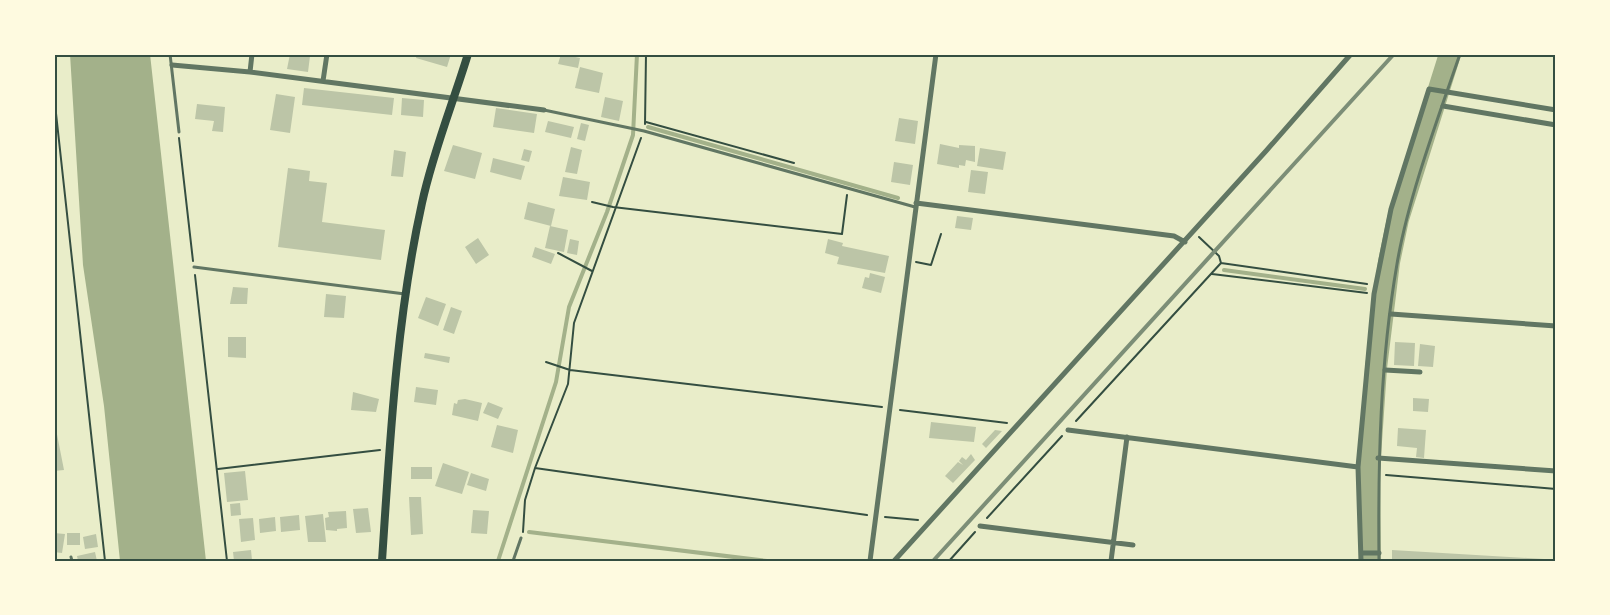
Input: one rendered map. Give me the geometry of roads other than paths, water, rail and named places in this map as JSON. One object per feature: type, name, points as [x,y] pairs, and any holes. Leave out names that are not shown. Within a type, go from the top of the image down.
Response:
[{"type":"main road","points":[[382,561],[389,449],[405,294],[423,201],[468,54]]},
{"type":"street","points":[[250,72],[252,54]]},
{"type":"street","points":[[323,81],[327,54]]},
{"type":"street","points":[[870,561],[936,54]]},
{"type":"street","points":[[894,561],[1016,424],[1185,242],[1351,54]]},
{"type":"street","points":[[172,65],[250,72],[544,110]]},
{"type":"street","points":[[1361,561],[1358,466],[1374,294],[1391,209],[1429,89],[1556,110]]},
{"type":"street","points":[[1443,106],[1556,125]]},
{"type":"street","points":[[916,205],[1174,236],[1185,242]]},
{"type":"street","points":[[1391,314],[1556,326]]},
{"type":"street","points":[[1385,370],[1420,372]]},
{"type":"street","points":[[1068,430],[1358,466]]},
{"type":"street","points":[[1111,561],[1127,437]]},
{"type":"street","points":[[1378,458],[1556,471]]},
{"type":"street","points":[[980,526],[1133,545]]},
{"type":"street","points":[[1360,553],[1379,553]]},
{"type":"lane","points":[[170,54],[179,132]]},
{"type":"lane","points":[[1379,561],[1378,458],[1397,264],[1460,54]]},
{"type":"lane","points":[[544,110],[644,131],[848,189],[916,205]]},
{"type":"lane","points":[[194,267],[405,294]]},
{"type":"lane","points":[[513,561],[521,538]]},
{"type":"waterway","points":[[498,561],[556,382],[569,307],[607,212],[633,135],[637,54]]},
{"type":"waterway","points":[[1370,561],[1369,471],[1376,368],[1389,262],[1398,219],[1450,54]]},
{"type":"waterway","points":[[648,127],[898,198]]},
{"type":"waterway","points":[[1224,270],[1365,289]]},
{"type":"waterway","points":[[529,532],[767,561]]},
{"type":"railway","points":[[933,561],[1394,54]]}]
